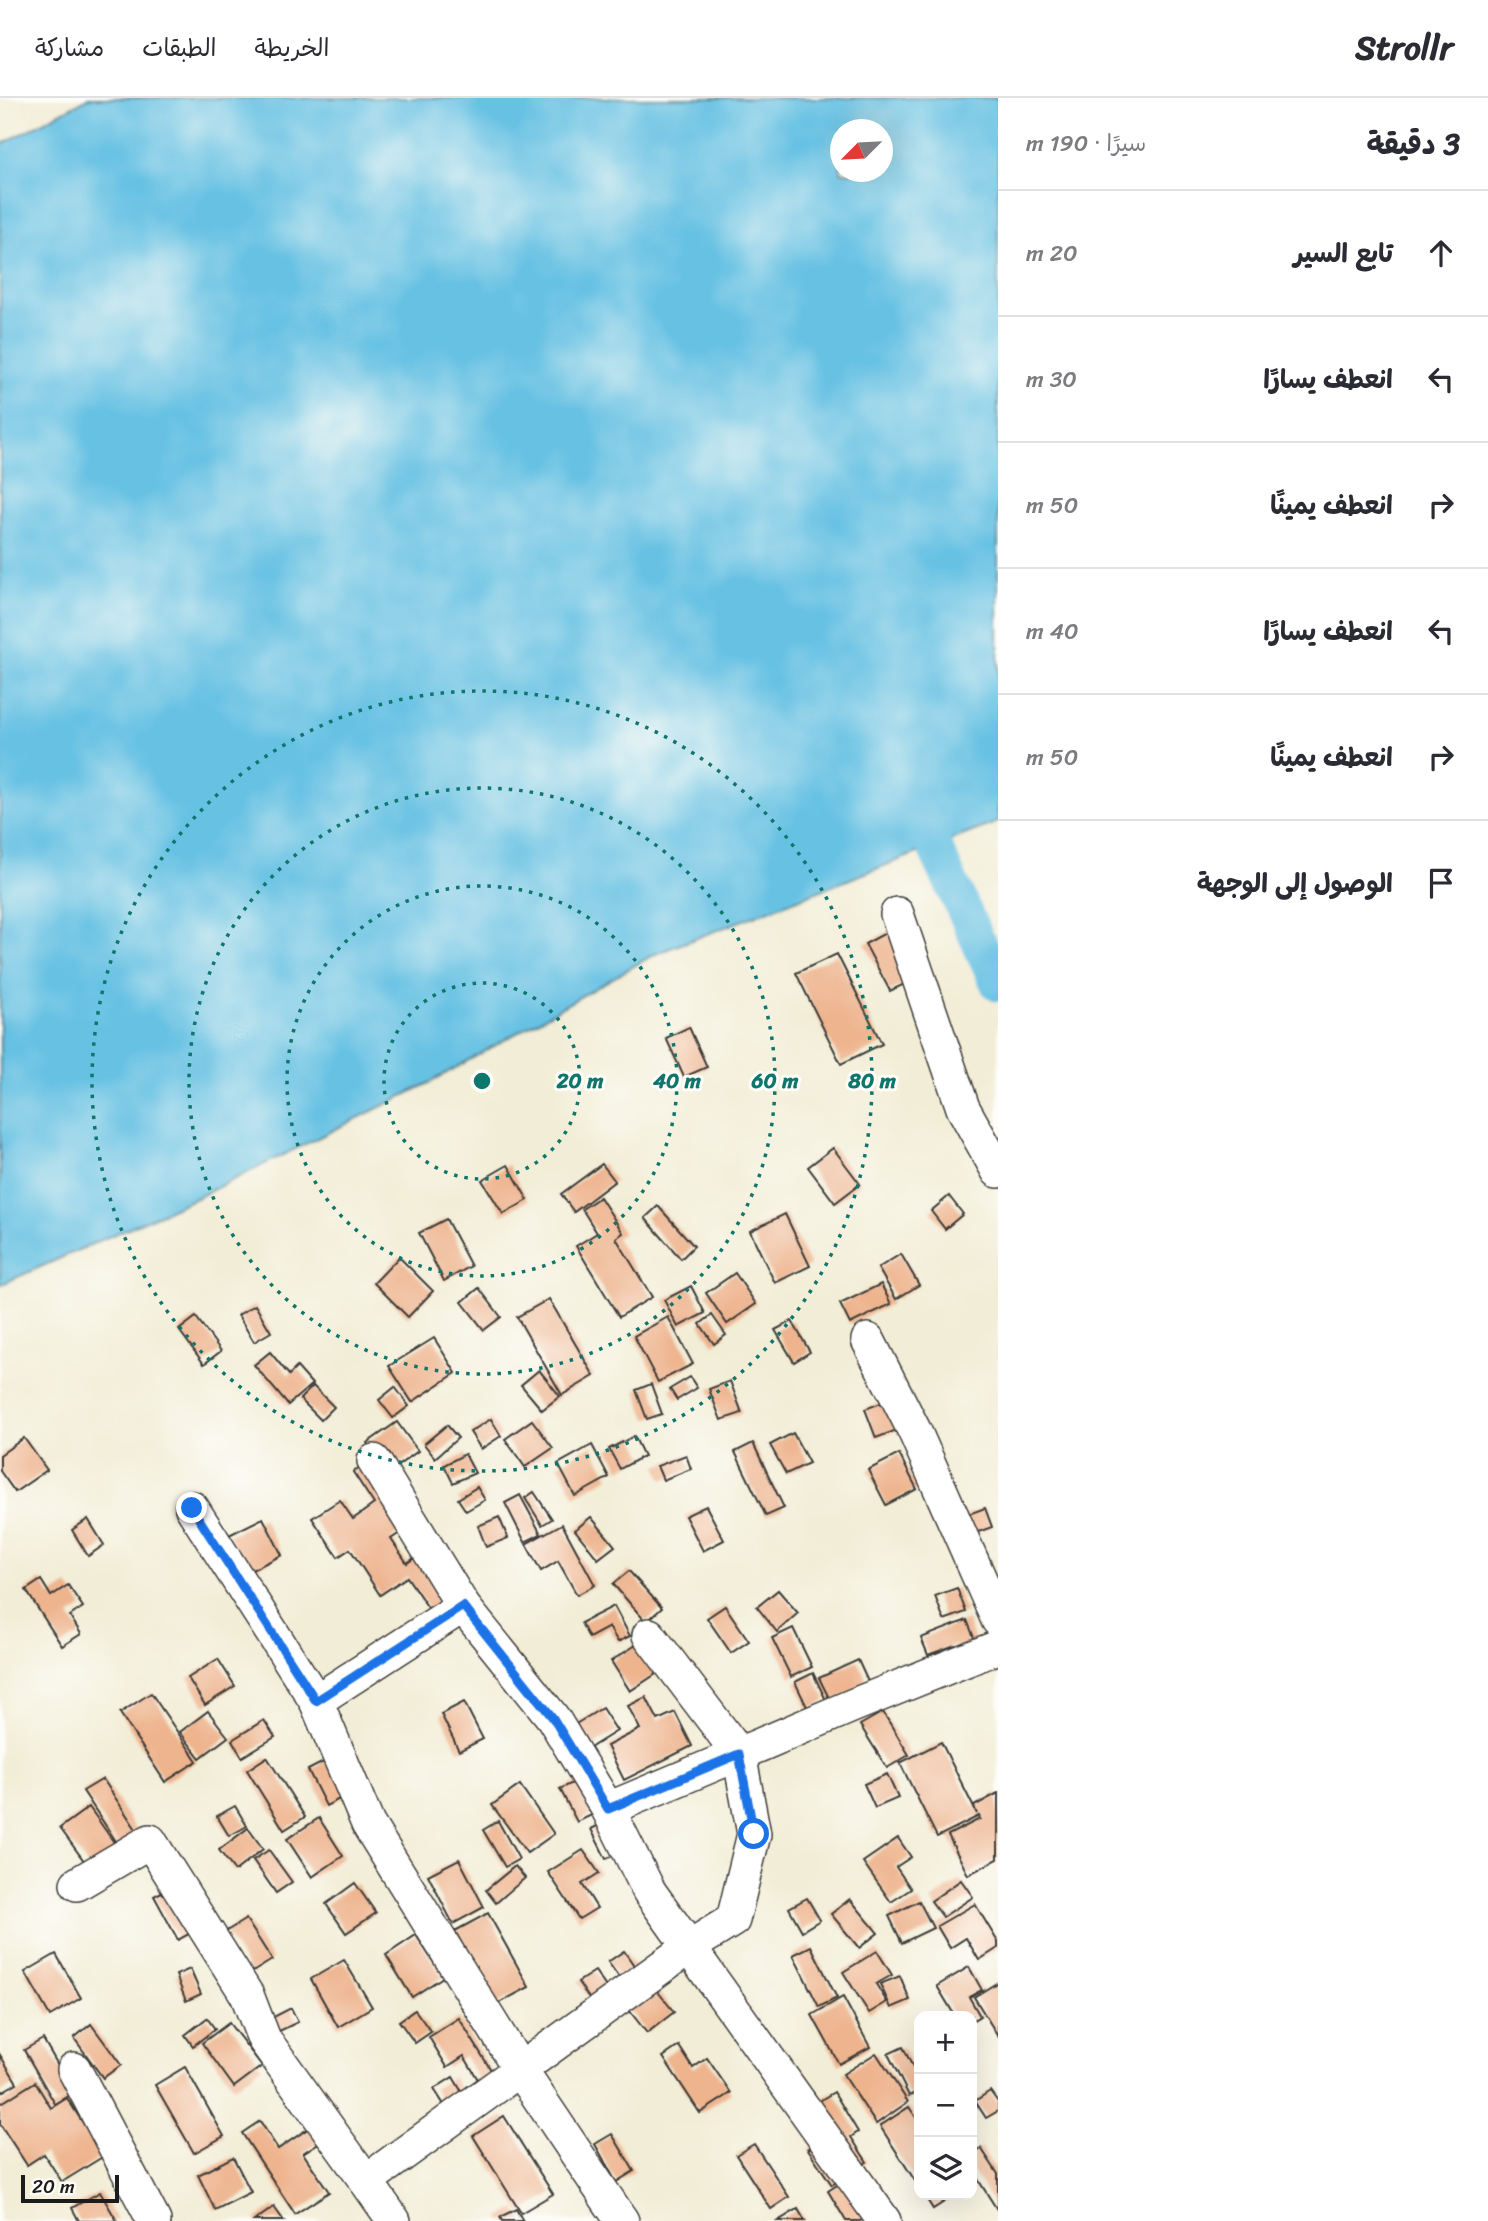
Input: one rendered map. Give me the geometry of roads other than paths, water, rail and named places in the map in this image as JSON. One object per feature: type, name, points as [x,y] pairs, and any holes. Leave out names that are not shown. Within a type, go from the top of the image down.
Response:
[{"type":"street","points":[[897,914],[963,1108],[998,1171]]},
{"type":"street","points":[[868,1340],[915,1432],[998,1620]]},
{"type":"street","points":[[374,1461],[463,1606],[553,1718],[608,1809],[649,1891],[884,2221]]},
{"type":"street","points":[[192,1508],[316,1701],[368,1825],[521,2071],[622,2221]]},
{"type":"street","points":[[316,1701],[463,1606]]},
{"type":"street","points":[[366,2181],[690,1947],[733,1920],[754,1834],[739,1754],[649,1635]]},
{"type":"street","points":[[608,1809],[998,1647]]},
{"type":"street","points":[[77,1884],[150,1841],[247,1995],[264,2039],[394,2221]]},
{"type":"street","points":[[74,2069],[154,2221]]},
{"type":"water","points":[[88,98],[998,98],[998,822],[655,954],[429,1083],[198,1197],[0,1285],[0,145]]},
{"type":"waterway","points":[[935,848],[998,984]]}]
